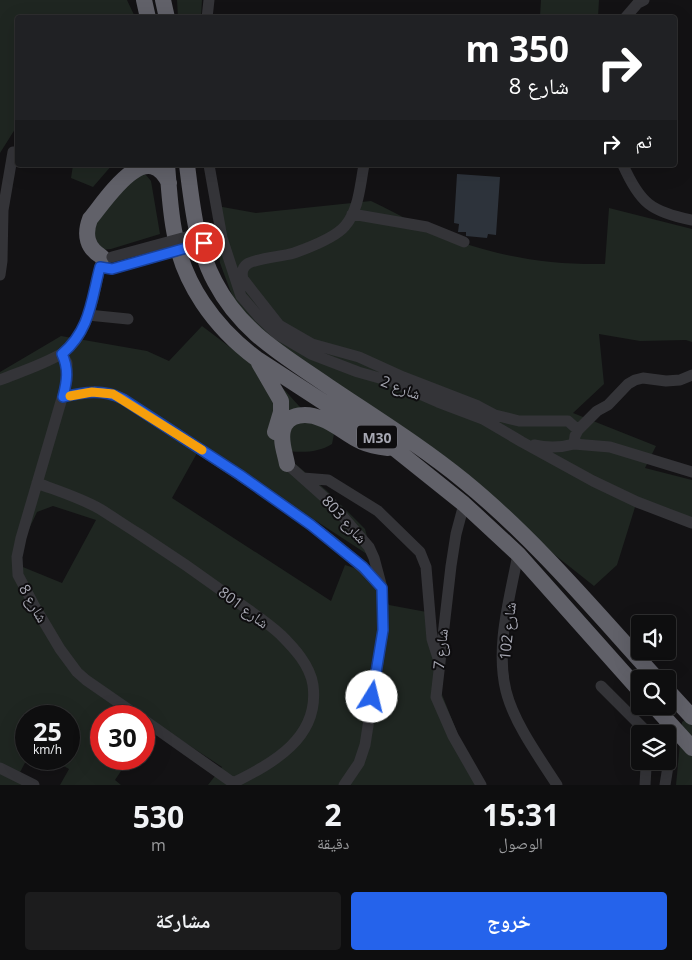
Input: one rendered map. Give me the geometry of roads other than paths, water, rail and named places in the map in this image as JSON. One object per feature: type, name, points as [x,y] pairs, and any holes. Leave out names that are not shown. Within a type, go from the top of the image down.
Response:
[{"type":"highway","points":[[135,0],[138,15]]},
{"type":"highway","points":[[144,0],[147,15]]},
{"type":"highway","points":[[163,0],[166,15]]},
{"type":"highway","points":[[172,0],[173,15]]},
{"type":"highway","points":[[106,263],[89,259],[79,240],[79,224],[82,217],[120,167]]},
{"type":"highway","points":[[106,263],[93,251],[88,242],[86,231],[90,219],[130,172],[144,167]]},
{"type":"highway","name":"M30","points":[[160,167],[169,183],[174,231],[180,254],[194,288],[224,331],[240,347],[256,359],[394,448],[464,504],[518,554],[631,681]]},
{"type":"highway","name":"M30","points":[[187,167],[193,212],[207,265],[223,296],[242,322],[268,345],[422,449],[465,482],[534,544],[649,670]]},
{"type":"highway","points":[[256,359],[281,401],[282,412],[276,426],[274,439],[277,451],[287,464]]},
{"type":"highway","points":[[287,464],[282,444],[283,430],[288,421],[302,415],[322,419],[373,446],[394,448]]},
{"type":"highway","points":[[676,700],[692,718]]},
{"type":"highway","points":[[676,735],[690,746]]},
{"type":"street","points":[[207,15],[209,0]]},
{"type":"street","points":[[628,15],[638,3],[644,0]]},
{"type":"street","points":[[0,275],[6,186],[13,152]]},
{"type":"street","name":"شارع 2","points":[[209,167],[221,234],[241,296],[277,334],[311,354],[358,372],[390,381],[483,419],[593,481],[637,502],[692,523]]},
{"type":"street","points":[[364,167],[358,198],[352,214],[346,225],[338,232],[295,253],[250,263],[245,266],[241,274],[242,279],[279,325],[312,344],[359,357],[403,377],[478,406],[495,415],[519,422],[568,421],[578,430]]},
{"type":"street","points":[[624,167],[632,185],[646,202],[665,213],[692,220]]},
{"type":"street","points":[[352,214],[427,227],[464,242]]},
{"type":"street","points":[[0,380],[62,354],[73,344],[80,336],[106,263],[221,234]]},
{"type":"street","points":[[88,315],[128,319]]},
{"type":"street","name":"شارع 8","points":[[62,354],[67,372],[63,397],[55,417],[27,513],[17,557],[18,575],[60,648],[77,672],[122,705]]},
{"type":"street","points":[[574,444],[578,430],[597,410],[608,405],[628,384],[642,378],[666,381],[680,380],[692,375]]},
{"type":"street","points":[[63,397],[102,392],[113,394],[123,399],[240,475],[311,525],[363,567],[382,588],[383,630],[365,745],[359,763],[344,785]]},
{"type":"street","points":[[522,442],[546,448],[574,444],[610,447],[692,472]]},
{"type":"street","name":"شارع 803","points":[[287,464],[334,505],[369,547],[382,588]]},
{"type":"street","points":[[303,478],[328,480],[378,511],[420,552],[426,567],[432,639],[439,663]]},
{"type":"street","name":"شارع 801","points":[[37,483],[100,509],[156,545],[210,582],[279,634],[304,661],[311,678],[313,694],[311,713],[298,739],[285,752],[235,784]]},
{"type":"street","name":"شارع 7","points":[[464,504],[453,550],[436,692],[437,702],[447,719],[453,736],[481,785]]},
{"type":"street","name":"شارع 102","points":[[518,554],[502,650],[503,675],[511,706],[557,785]]},
{"type":"street","points":[[601,686],[640,725]]},
{"type":"street","points":[[155,728],[235,784]]},
{"type":"street","points":[[676,751],[690,746]]},
{"type":"street","points":[[0,768],[34,785]]},
{"type":"street","points":[[645,785],[646,770]]},
{"type":"street","points":[[665,785],[667,770]]}]
